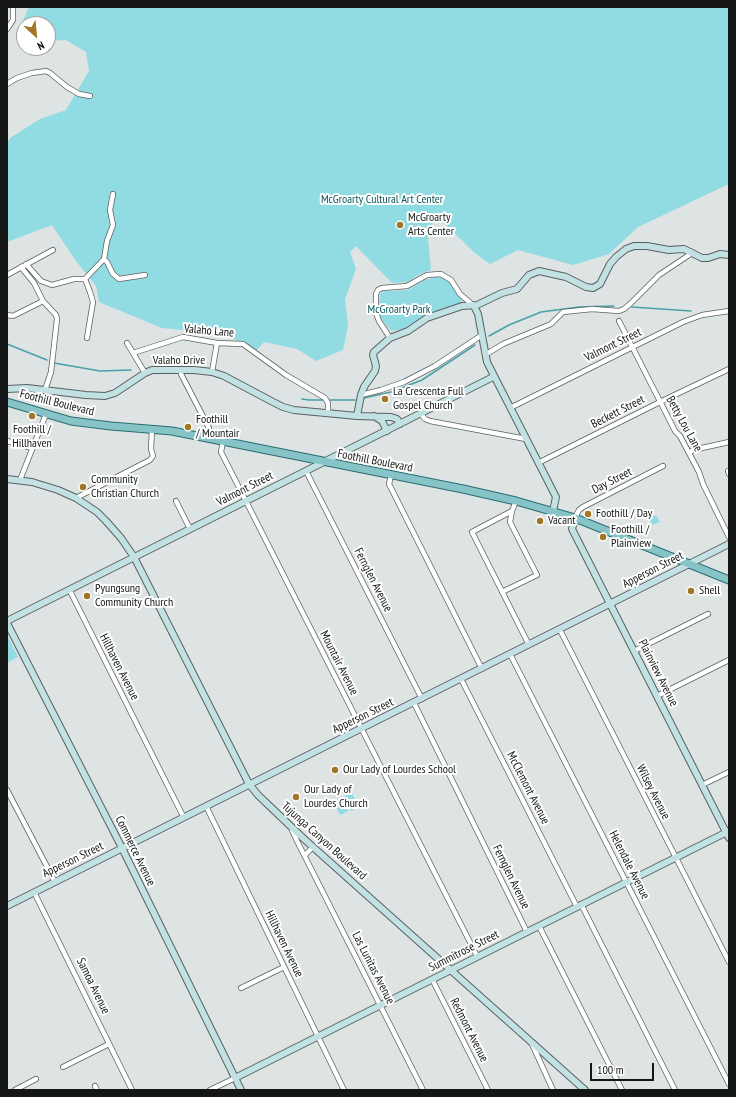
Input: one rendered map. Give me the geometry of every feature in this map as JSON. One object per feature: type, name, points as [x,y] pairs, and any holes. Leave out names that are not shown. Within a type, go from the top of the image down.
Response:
[{"type":"main road","name":"Foothill Boulevard","points":[[7,402],[71,421],[152,429],[207,438],[516,501],[575,518],[729,580]]},
{"type":"street","points":[[7,29],[13,20],[13,7]]},
{"type":"street","points":[[7,84],[17,78],[32,73],[46,71],[79,94],[90,96]]},
{"type":"street","points":[[26,264],[41,282],[47,284],[54,284],[74,279],[85,279],[104,259],[107,241],[113,225],[110,210],[113,194]]},
{"type":"street","points":[[357,416],[361,395],[367,381],[375,371],[374,353],[390,338],[408,331],[429,317],[462,306],[474,306],[502,292],[518,288],[528,275],[539,271],[566,277],[582,286],[593,288],[600,284],[610,264],[616,257],[626,249],[634,246],[647,246],[669,250],[682,249],[692,252],[702,258],[708,258],[718,254],[729,255]]},
{"type":"street","points":[[7,275],[53,250]]},
{"type":"street","points":[[485,355],[503,344],[551,324],[563,312],[592,310],[619,311],[624,309],[659,275],[692,252]]},
{"type":"street","points":[[104,259],[113,274],[119,279],[145,275]]},
{"type":"street","points":[[21,267],[34,283],[42,301],[56,315],[58,324],[51,372],[44,390]]},
{"type":"street","points":[[390,338],[379,321],[376,312],[376,296],[378,291],[382,288],[407,286],[426,275],[441,274],[451,279],[460,294],[474,306],[478,314],[487,362],[493,377],[556,497],[553,511]]},
{"type":"street","points":[[85,279],[93,302],[87,338]]},
{"type":"street","points":[[7,315],[13,316],[42,301]]},
{"type":"street","name":"Valmont Street","points":[[510,408],[689,320],[710,314],[729,311]]},
{"type":"street","name":"Betty Lou Lane","points":[[619,321],[675,431],[680,436],[689,453],[729,537]]},
{"type":"street","points":[[361,395],[404,382],[435,366],[482,335]]},
{"type":"street","name":"Valaho Lane","points":[[133,353],[183,337],[217,343],[245,345],[283,373],[325,398],[328,403],[328,413]]},
{"type":"street","points":[[127,343],[145,373]]},
{"type":"street","points":[[212,372],[217,343]]},
{"type":"street","name":"Beckett Street","points":[[538,463],[729,369]]},
{"type":"street","name":"Valaho Drive","points":[[7,389],[27,388],[104,396],[115,393],[152,370],[212,372],[224,376],[283,407],[294,410],[357,416],[379,415],[397,419],[400,424]]},
{"type":"street","points":[[181,370],[181,374],[209,428],[207,438]]},
{"type":"street","name":"Valmont Street","points":[[7,622],[69,589],[493,377]]},
{"type":"street","points":[[20,480],[46,414]]},
{"type":"street","points":[[421,414],[425,419],[430,421],[526,439]]},
{"type":"street","points":[[374,416],[382,421],[387,431]]},
{"type":"street","points":[[76,498],[150,460],[153,456],[151,449],[152,429]]},
{"type":"street","points":[[7,441],[32,448]]},
{"type":"street","name":"Mountair Avenue","points":[[222,441],[221,452],[477,956]]},
{"type":"street","points":[[689,453],[693,450],[729,442]]},
{"type":"street","name":"Day Street","points":[[575,518],[580,508],[663,466]]},
{"type":"street","name":"Fernglen Avenue","points":[[306,471],[422,699]]},
{"type":"street","points":[[391,475],[389,484],[482,669]]},
{"type":"street","name":"Tujunga Canyon Boulevard","points":[[7,479],[44,485],[76,498],[97,512],[106,521],[121,538],[134,557],[249,784],[265,803],[313,847],[585,1090]]},
{"type":"street","points":[[176,501],[190,529]]},
{"type":"street","points":[[502,592],[537,575],[510,522],[516,501]]},
{"type":"street","points":[[512,511],[472,532],[529,645]]},
{"type":"street","name":"Plainview Avenue","points":[[575,518],[572,529],[656,696],[728,834]]},
{"type":"street","name":"Apperson Street","points":[[7,906],[729,544]]},
{"type":"street","name":"Hillhaven Avenue","points":[[69,589],[184,818]]},
{"type":"street","points":[[634,651],[708,614]]},
{"type":"street","name":"Commerce Avenue","points":[[7,622],[122,848],[241,1090]]},
{"type":"street","name":"Wilsey Avenue","points":[[560,630],[729,962]]},
{"type":"street","name":"Helendale Avenue","points":[[510,654],[729,1084]]},
{"type":"street","points":[[656,696],[729,660]]},
{"type":"street","name":"McClemont Avenue","points":[[461,679],[675,1090]]},
{"type":"street","name":"Fernglen Avenue","points":[[414,703],[527,932]]},
{"type":"street","points":[[702,785],[729,772]]},
{"type":"street","points":[[7,790],[55,882]]},
{"type":"street","name":"Hillhaven Avenue","points":[[206,806],[344,1090]]},
{"type":"street","name":"Las Lunitas Avenue","points":[[291,826],[304,855],[423,1090]]},
{"type":"street","name":"Summitrose Street","points":[[210,1090],[676,857],[728,834]]},
{"type":"street","points":[[304,855],[313,847]]},
{"type":"street","name":"Samoa Avenue","points":[[34,892],[132,1090]]},
{"type":"street","points":[[539,926],[622,1090]]},
{"type":"street","points":[[241,988],[284,967]]},
{"type":"street","name":"Redmont Avenue","points":[[432,979],[488,1090]]},
{"type":"street","points":[[532,1042],[553,1090]]},
{"type":"street","points":[[63,1067],[109,1044]]},
{"type":"street","points":[[15,1090],[36,1079]]},
{"type":"green space","name":"McGroarty Cultural Art Center","points":[[29,7],[729,7],[729,184],[638,227],[609,254],[573,265],[518,250],[490,264],[475,253],[445,224],[436,220],[432,224],[428,238],[431,270],[422,273],[407,282],[392,283],[356,246],[350,252],[356,269],[345,299],[348,326],[343,350],[316,361],[297,349],[264,342],[256,351],[224,334],[162,328],[99,302],[96,286],[76,261],[52,225],[7,242],[7,143],[10,138],[40,119],[66,110],[89,71],[86,52],[66,40],[56,41],[56,16],[25,16]]},
{"type":"green space","name":"McGroarty Park","points":[[436,277],[444,278],[450,282],[462,299],[461,303],[423,316],[405,329],[391,331],[380,317],[380,294],[384,291],[408,290],[425,280]]},
{"type":"green space","points":[[656,515],[660,522],[652,525],[649,519]]},
{"type":"green space","points":[[7,635],[18,657],[7,663]]},
{"type":"green space","points":[[352,793],[359,807],[351,811],[343,797]]},
{"type":"green space","points":[[341,798],[348,811],[340,815],[333,801]]},
{"type":"waterway","points":[[489,336],[509,325],[541,312],[579,307],[614,306]]},
{"type":"waterway","points":[[632,307],[691,311]]},
{"type":"waterway","points":[[7,344],[47,360]]},
{"type":"waterway","points":[[364,398],[391,392],[422,380],[475,345]]},
{"type":"waterway","points":[[54,363],[100,371],[131,370]]},
{"type":"waterway","points":[[302,399],[324,400]]},
{"type":"waterway","points":[[330,400],[355,400]]},
{"type":"place","name":"McGroarty Arts Center","points":[[400,225]]},
{"type":"place","name":"La Crescenta Full Gospel Church","points":[[385,399]]},
{"type":"place","name":"Foothill / Hillhaven","points":[[32,416]]},
{"type":"place","name":"Foothill / Mountair","points":[[188,427]]},
{"type":"place","name":"Community Christian Church","points":[[83,487]]},
{"type":"place","name":"Foothill / Day","points":[[588,514]]},
{"type":"place","name":"Vacant","points":[[540,521]]},
{"type":"place","name":"Foothill / Plainview","points":[[603,537]]},
{"type":"place","name":"Shell","points":[[691,591]]},
{"type":"place","name":"Pyungsung Community Church","points":[[87,596]]},
{"type":"place","name":"Our Lady of Lourdes School","points":[[335,770]]},
{"type":"place","name":"Our Lady of Lourdes Church","points":[[296,797]]}]
